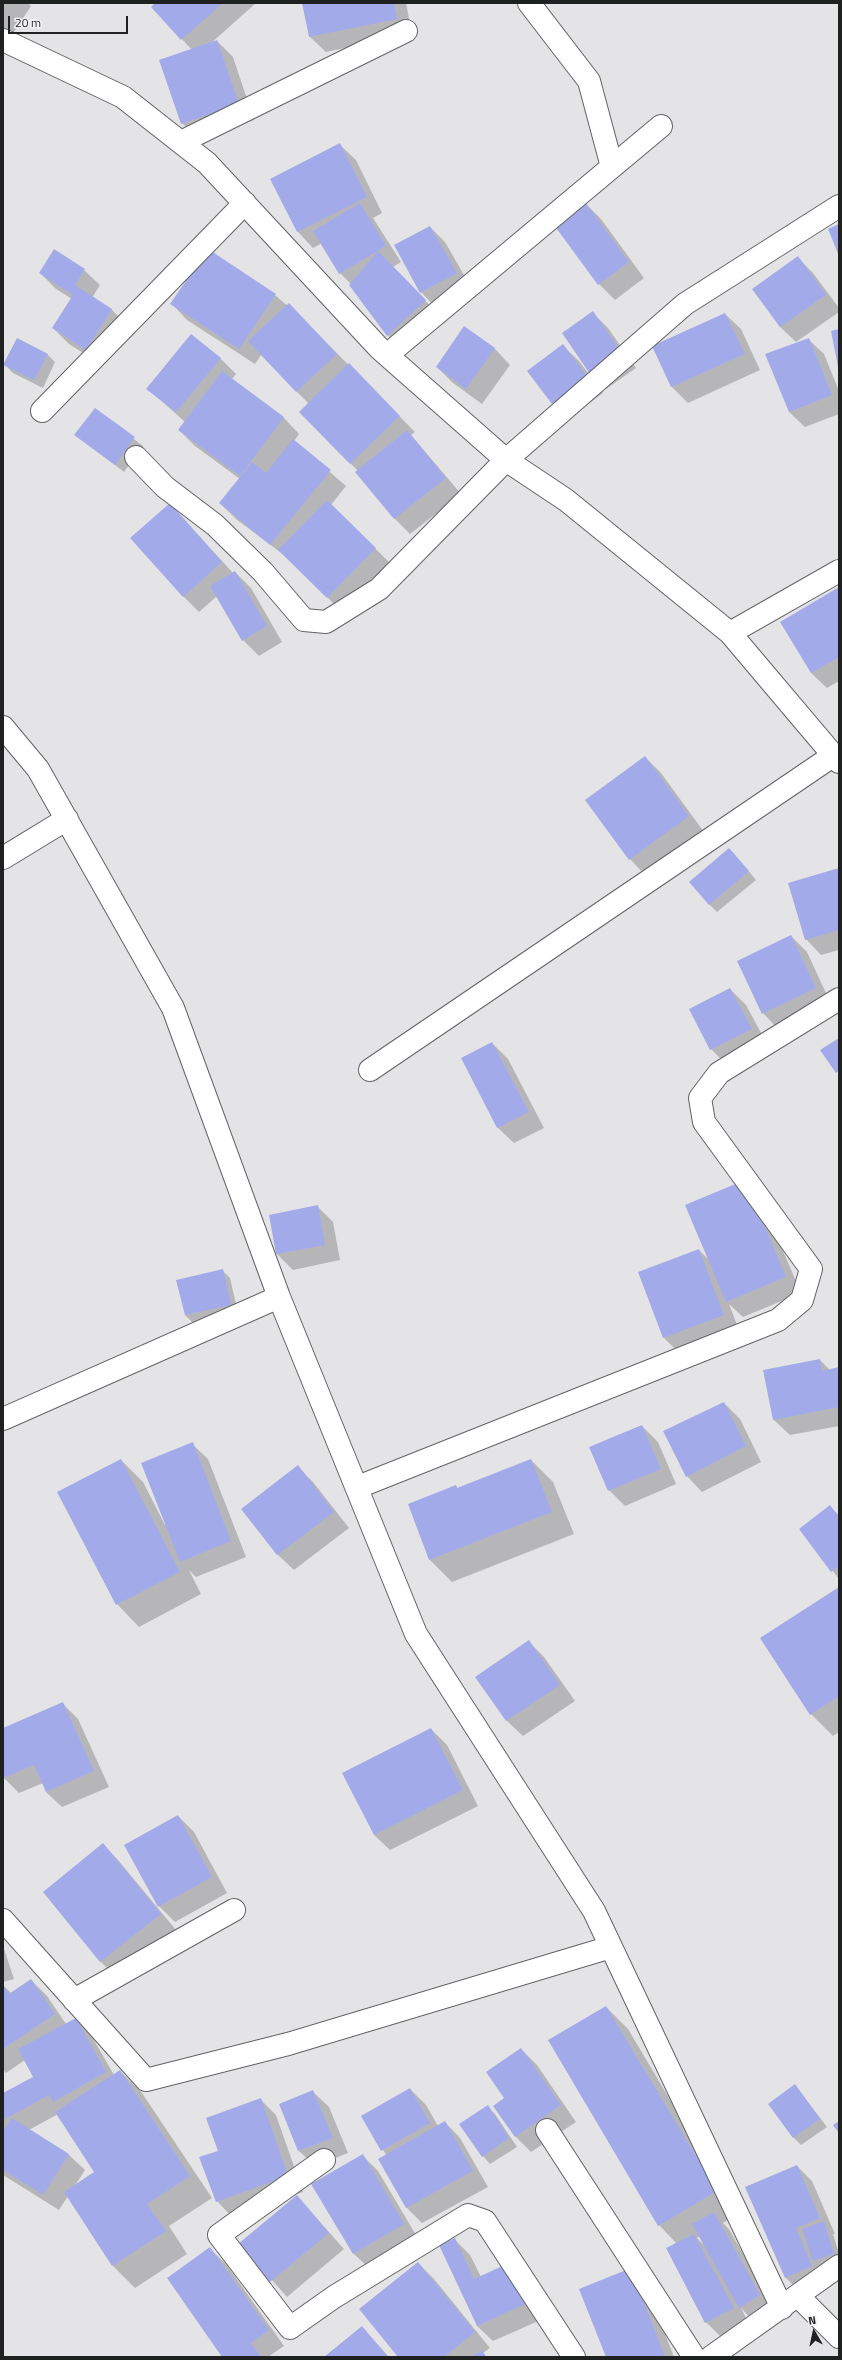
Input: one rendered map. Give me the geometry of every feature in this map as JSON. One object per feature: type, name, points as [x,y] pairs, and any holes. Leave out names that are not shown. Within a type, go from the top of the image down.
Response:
[{"type":"street","points":[[529,3],[589,80],[612,167]]},
{"type":"street","points":[[181,142],[406,31]]},
{"type":"street","points":[[3,40],[123,97],[207,163],[387,355],[506,460],[566,500],[730,633],[837,759],[370,1070]]},
{"type":"street","points":[[387,355],[661,126]]},
{"type":"street","points":[[42,411],[245,203]]},
{"type":"street","points":[[136,457],[165,487],[215,525],[264,572],[304,620],[326,622],[379,589],[506,460],[685,304],[839,206]]},
{"type":"street","points":[[730,633],[839,571]]},
{"type":"street","points":[[3,727],[38,769],[173,1008],[279,1297],[358,1487],[416,1634],[594,1912],[790,2302],[839,2337]]},
{"type":"street","points":[[3,858],[67,819]]},
{"type":"street","points":[[358,1487],[778,1320],[802,1300],[811,1269],[704,1122],[700,1098],[718,1073],[839,999]]},
{"type":"street","points":[[3,1419],[279,1297]]},
{"type":"street","points":[[74,2000],[234,1910]]},
{"type":"street","points":[[3,1920],[146,2080],[288,2044],[611,1947]]},
{"type":"street","points":[[547,2130],[694,2357]]},
{"type":"street","points":[[324,2160],[219,2235],[290,2328],[334,2297],[468,2215],[485,2221],[574,2357]]},
{"type":"street","points":[[710,2357],[839,2266]]},
{"type":"building","points":[[155,3],[223,3],[181,40],[151,7]]},
{"type":"building","points":[[302,3],[394,3],[397,19],[309,37]]},
{"type":"building","points":[[217,40],[239,104],[181,124],[159,60]]},
{"type":"building","points":[[340,143],[367,197],[297,232],[270,179]]},
{"type":"building","points":[[585,202],[629,262],[598,285],[554,225]]},
{"type":"building","points":[[360,203],[386,246],[339,274],[313,231]]},
{"type":"building","points":[[839,224],[839,256],[828,229]]},
{"type":"building","points":[[430,226],[457,273],[420,293],[394,245]]},
{"type":"building","points":[[54,249],[85,269],[75,285],[112,309],[86,350],[52,328],[73,295],[39,273]]},
{"type":"building","points":[[208,249],[276,294],[239,349],[170,304]]},
{"type":"building","points":[[378,251],[426,300],[387,336],[349,285]]},
{"type":"building","points":[[798,256],[826,295],[780,327],[752,289]]},
{"type":"building","points":[[289,303],[337,354],[296,392],[248,341]]},
{"type":"building","points":[[593,311],[621,352],[590,374],[562,333]]},
{"type":"building","points":[[725,313],[745,354],[671,387],[652,346]]},
{"type":"building","points":[[464,326],[495,348],[466,389],[436,367]]},
{"type":"building","points":[[839,329],[839,367],[838,367],[831,331]]},
{"type":"building","points":[[191,334],[221,358],[176,412],[146,389]]},
{"type":"building","points":[[17,338],[48,354],[34,380],[3,365]]},
{"type":"building","points":[[809,338],[832,395],[789,412],[765,354]]},
{"type":"building","points":[[563,344],[588,377],[552,404],[527,371]]},
{"type":"building","points":[[349,363],[400,416],[350,464],[299,412]]},
{"type":"building","points":[[222,371],[284,417],[240,476],[178,430]]},
{"type":"building","points":[[95,408],[135,437],[115,465],[74,435]]},
{"type":"building","points":[[407,430],[446,478],[394,519],[355,472]]},
{"type":"building","points":[[293,439],[331,470],[270,545],[219,503],[252,462],[266,473]]},
{"type":"building","points":[[327,500],[376,548],[327,598],[278,550]]},
{"type":"building","points":[[170,503],[222,562],[183,597],[130,538]]},
{"type":"building","points":[[235,571],[267,626],[242,641],[210,586]]},
{"type":"building","points":[[839,587],[839,657],[811,673],[780,622]]},
{"type":"building","points":[[645,756],[689,816],[629,860],[585,800]]},
{"type":"building","points":[[729,848],[749,871],[709,905],[689,882]]},
{"type":"building","points":[[839,868],[839,930],[805,940],[788,883]]},
{"type":"building","points":[[791,935],[816,988],[762,1014],[737,961]]},
{"type":"building","points":[[730,988],[752,1029],[710,1050],[689,1009]]},
{"type":"building","points":[[839,1038],[839,1071],[836,1073],[820,1050]]},
{"type":"building","points":[[492,1042],[529,1112],[497,1128],[461,1058]]},
{"type":"building","points":[[745,1180],[786,1277],[726,1302],[685,1205]]},
{"type":"building","points":[[318,1205],[325,1245],[276,1254],[269,1215]]},
{"type":"building","points":[[699,1249],[724,1315],[663,1338],[638,1272]]},
{"type":"building","points":[[223,1269],[231,1305],[185,1315],[176,1280]]},
{"type":"building","points":[[820,1359],[822,1371],[839,1367],[839,1407],[773,1420],[763,1370]]},
{"type":"building","points":[[724,1402],[746,1446],[686,1477],[663,1431]]},
{"type":"building","points":[[642,1425],[661,1469],[608,1491],[589,1447]]},
{"type":"building","points":[[193,1442],[231,1541],[180,1562],[141,1463]]},
{"type":"building","points":[[121,1459],[180,1572],[116,1605],[57,1492]]},
{"type":"building","points":[[531,1459],[552,1512],[429,1560],[408,1504],[456,1485],[457,1488]]},
{"type":"building","points":[[298,1465],[334,1512],[277,1555],[241,1509]]},
{"type":"building","points":[[830,1505],[839,1517],[839,1566],[831,1572],[799,1529]]},
{"type":"building","points":[[839,1587],[839,1696],[810,1715],[760,1638]]},
{"type":"building","points":[[529,1640],[560,1685],[506,1721],[475,1677]]},
{"type":"building","points":[[63,1702],[94,1771],[46,1792],[34,1765],[3,1778],[3,1728]]},
{"type":"building","points":[[431,1728],[463,1790],[374,1835],[342,1773]]},
{"type":"building","points":[[178,1815],[212,1877],[158,1907],[124,1845]]},
{"type":"building","points":[[103,1843],[161,1914],[100,1962],[43,1892]]},
{"type":"building","points":[[31,1979],[55,2014],[3,2049],[3,1985],[9,1994]]},
{"type":"building","points":[[606,2006],[717,2191],[658,2226],[548,2040]]},
{"type":"building","points":[[76,2018],[106,2072],[53,2102],[49,2095],[3,2120],[3,2093],[33,2077],[18,2049]]},
{"type":"building","points":[[521,2048],[561,2105],[515,2137],[493,2106],[504,2098],[486,2072]]},
{"type":"building","points":[[120,2070],[190,2176],[147,2204],[166,2231],[112,2266],[64,2192],[94,2172],[55,2112]]},
{"type":"building","points":[[795,2084],[820,2119],[793,2138],[768,2104]]},
{"type":"building","points":[[410,2088],[430,2123],[381,2151],[361,2116]]},
{"type":"building","points":[[313,2090],[333,2138],[298,2151],[279,2104]]},
{"type":"building","points":[[261,2098],[288,2176],[216,2202],[199,2157],[218,2151],[206,2118]]},
{"type":"building","points":[[488,2105],[509,2138],[482,2157],[459,2124]]},
{"type":"building","points":[[12,2118],[69,2154],[43,2195],[3,2170],[3,2131]]},
{"type":"building","points":[[445,2121],[473,2171],[406,2208],[378,2159]]},
{"type":"building","points":[[839,2121],[839,2133],[833,2125]]},
{"type":"building","points":[[363,2154],[404,2224],[353,2254],[311,2184]]},
{"type":"building","points":[[797,2165],[820,2218],[796,2228],[812,2266],[785,2278],[745,2187]]},
{"type":"building","points":[[297,2195],[329,2233],[270,2282],[238,2244]]},
{"type":"building","points":[[714,2212],[760,2295],[739,2308],[692,2224]]},
{"type":"building","points":[[824,2221],[834,2254],[813,2261],[802,2229]]},
{"type":"building","points":[[694,2234],[734,2308],[705,2323],[666,2248]]},
{"type":"building","points":[[455,2238],[474,2279],[509,2263],[528,2303],[477,2326],[439,2245]]},
{"type":"building","points":[[210,2247],[269,2330],[251,2343],[261,2357],[222,2357],[167,2278]]},
{"type":"building","points":[[418,2262],[475,2332],[444,2357],[398,2357],[359,2309]]},
{"type":"building","points":[[631,2268],[665,2357],[606,2357],[579,2289]]},
{"type":"building","points":[[362,2326],[388,2357],[324,2357]]},
{"type":"building","points":[[482,2350],[486,2357],[471,2357]]}]
